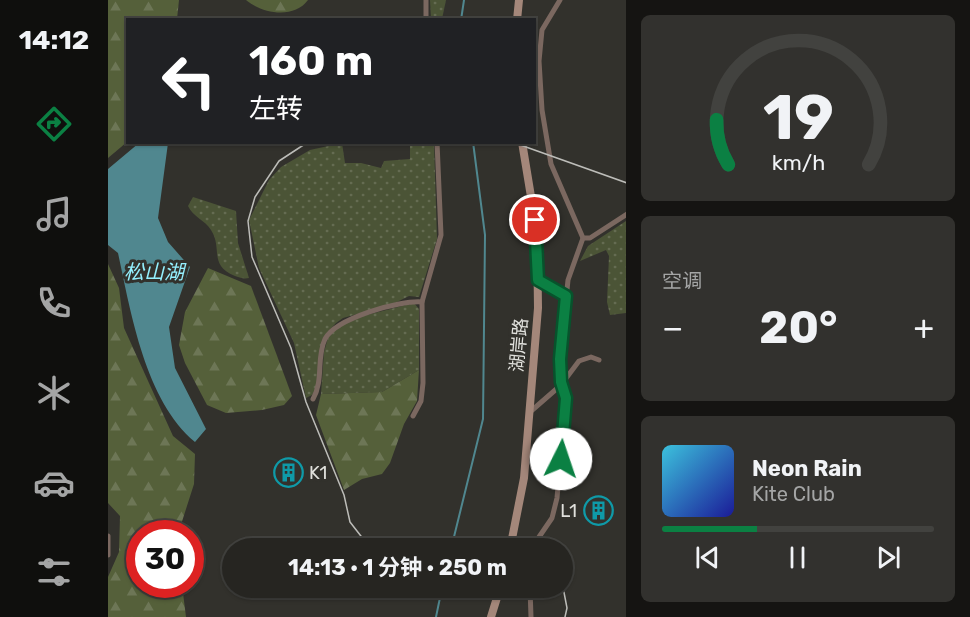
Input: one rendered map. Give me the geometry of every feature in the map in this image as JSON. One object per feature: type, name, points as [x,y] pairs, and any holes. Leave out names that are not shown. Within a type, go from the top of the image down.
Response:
[{"type":"street","points":[[426,0],[426,18]]},
{"type":"street","points":[[517,18],[519,0]]},
{"type":"street","points":[[539,538],[552,518],[557,498],[566,398],[561,385],[560,359],[566,296],[568,280],[584,238],[551,164],[542,110],[539,62],[542,30],[560,0]]},
{"type":"street","points":[[412,416],[421,401],[423,383],[422,302],[441,235],[437,144]]},
{"type":"street","name":"湖岸路","points":[[512,538],[524,478],[538,280],[537,233],[522,144]]},
{"type":"street","points":[[584,238],[590,238],[626,215]]},
{"type":"street","points":[[538,280],[566,296]]},
{"type":"street","points":[[313,399],[320,381],[323,347],[333,328],[353,316],[364,315],[402,302],[422,302]]},
{"type":"street","points":[[528,413],[561,385],[579,361],[591,357],[599,360]]},
{"type":"street","points":[[108,536],[108,555]]},
{"type":"street","points":[[491,617],[497,598]]},
{"type":"street","points":[[530,598],[531,617]]},
{"type":"green space","points":[[108,0],[179,0],[177,18],[126,18],[126,143],[108,158]]},
{"type":"green space","points":[[246,0],[308,0],[295,10],[278,12],[261,9]]},
{"type":"green space","points":[[430,0],[446,0],[442,18],[431,18]]},
{"type":"green space","points":[[342,144],[345,163],[361,163],[381,168],[384,161],[410,159],[410,144],[434,144],[437,239],[419,297],[409,296],[393,304],[343,318],[325,335],[316,388],[312,395],[306,398],[294,343],[259,268],[249,220],[269,180],[281,167],[310,150]]},
{"type":"green space","points":[[193,197],[236,211],[238,243],[249,278],[235,276],[222,267],[211,230],[188,206]]},
{"type":"green space","points":[[626,221],[626,313],[610,315],[607,302],[609,256],[606,250],[580,261],[588,246]]},
{"type":"green space","points":[[108,264],[119,288],[124,328],[173,436],[195,454],[194,484],[182,520],[126,520],[126,598],[184,598],[186,617],[108,617],[108,577],[119,552],[120,516],[108,503]]},
{"type":"green space","points":[[208,268],[251,286],[292,396],[284,405],[262,410],[226,413],[207,405],[185,363],[179,345],[185,312]]},
{"type":"green space","points":[[414,303],[419,309],[419,370],[382,392],[321,394],[324,352],[328,338],[336,329],[351,319]]},
{"type":"green space","points":[[419,370],[417,401],[404,424],[390,463],[382,474],[362,479],[344,490],[316,415],[321,394],[382,392]]},
{"type":"water","name":"松山湖","points":[[138,144],[168,144],[158,218],[168,242],[190,267],[169,327],[175,368],[206,429],[195,442],[178,424],[152,380],[128,302],[118,253],[108,245],[108,169]]},
{"type":"waterway","points":[[461,18],[464,0]]},
{"type":"waterway","points":[[454,538],[483,419],[485,235],[473,144]]},
{"type":"waterway","points":[[436,617],[440,598]]},
{"type":"tram line","points":[[305,144],[279,161],[255,197],[248,221],[252,257],[291,348],[306,402],[344,495],[350,522],[362,538]]},
{"type":"tram line","points":[[518,144],[626,183]]},
{"type":"tram line","points":[[565,598],[567,608],[565,617]]},
{"type":"place","name":"K1","points":[[288,473]]},
{"type":"place","name":"L1","points":[[598,511]]},
{"type":"route","points":[[535,220],[538,280],[566,296],[560,359],[561,382],[566,398],[561,459]]}]
